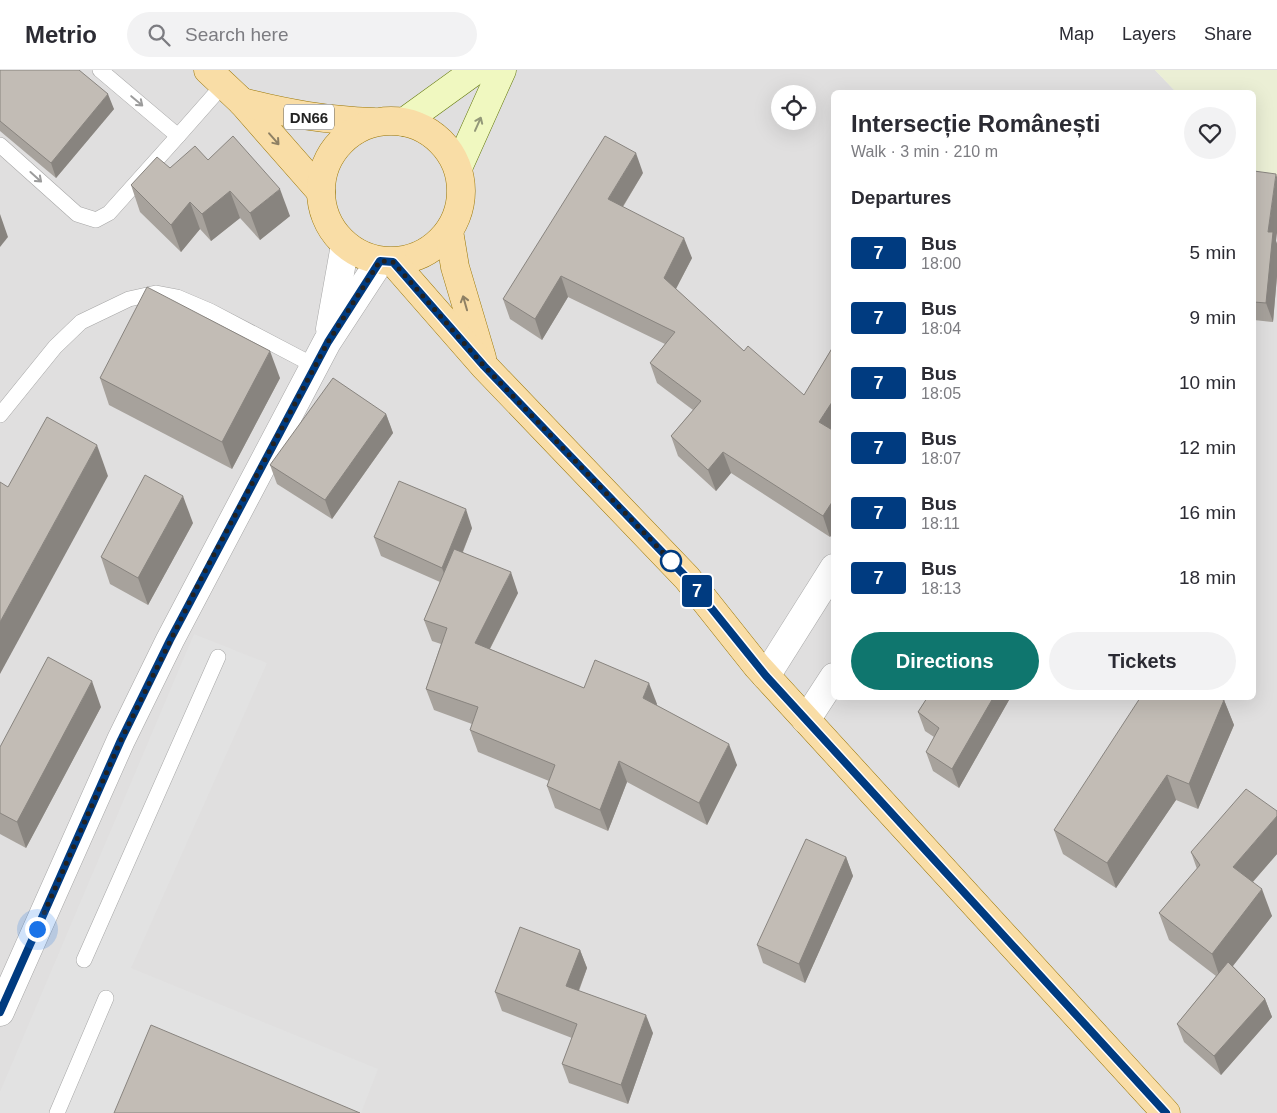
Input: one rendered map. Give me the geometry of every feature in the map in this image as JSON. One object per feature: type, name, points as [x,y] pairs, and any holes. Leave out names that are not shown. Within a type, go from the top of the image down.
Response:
[{"type":"main road","points":[[390,122],[476,70]]},
{"type":"main road","points":[[458,168],[502,70]]},
{"type":"main road","name":"DN66","points":[[225,86],[289,114],[325,120],[390,122],[427,130],[446,146],[458,168],[461,197],[459,211],[449,231],[434,247],[415,258],[387,262],[362,255],[345,245],[332,230],[324,212],[321,192],[325,168],[337,147],[355,131],[390,122]]},
{"type":"main road","name":"DN66","points":[[225,86],[321,192]]},
{"type":"main road","name":"DN66","points":[[449,231],[455,267],[484,366]]},
{"type":"main road","name":"DN66","points":[[387,262],[687,578],[766,676],[1166,1113]]},
{"type":"street","points":[[321,354],[345,245]]},
{"type":"street","points":[[0,1012],[121,740],[170,640],[321,354],[387,262]]},
{"type":"street","points":[[766,676],[831,573]]},
{"type":"street","points":[[806,720],[831,682]]},
{"type":"lane","points":[[100,70],[178,136]]},
{"type":"lane","points":[[0,145],[77,214],[96,220],[109,213],[225,86]]},
{"type":"lane","points":[[0,415],[55,347],[81,322],[129,299],[156,293],[177,297],[321,354]]},
{"type":"lane","points":[[84,960],[218,657]]},
{"type":"lane","points":[[57,1113],[106,998]]},
{"type":"shaded area","points":[[0,70],[1155,70],[1174,90],[831,90],[831,700],[1256,700],[1256,177],[1277,200],[1277,1113],[0,1113]]},
{"type":"shaded area","points":[[194,634],[267,663],[131,968],[378,1069],[361,1113],[0,1113],[0,1092]]},
{"type":"green space","points":[[1155,70],[1277,70],[1277,200],[1256,177],[1256,90],[1174,90]]},
{"type":"building","points":[[0,70],[79,70],[108,94],[51,163],[0,121]]},
{"type":"building","points":[[233,136],[280,189],[250,213],[230,191],[202,214],[190,202],[171,225],[131,185],[157,157],[170,168],[195,146],[208,160]]},
{"type":"building","points":[[605,136],[636,153],[608,199],[684,238],[664,278],[744,351],[748,346],[804,395],[831,350],[831,404],[819,422],[831,429],[831,504],[823,516],[723,452],[708,470],[671,436],[701,401],[650,363],[675,332],[561,276],[535,319],[503,299]]},
{"type":"building","points":[[1256,171],[1276,174],[1268,232],[1273,232],[1266,303],[1256,302]]},
{"type":"building","points":[[147,287],[270,351],[222,442],[100,378]]},
{"type":"building","points":[[333,378],[386,414],[325,500],[270,465]]},
{"type":"building","points":[[47,417],[97,445],[0,622],[0,482],[8,487]]},
{"type":"building","points":[[145,475],[183,496],[138,578],[101,557]]},
{"type":"building","points":[[399,481],[466,509],[442,568],[374,537]]},
{"type":"building","points":[[454,549],[511,572],[475,643],[584,688],[595,660],[649,683],[643,698],[729,744],[699,803],[619,761],[600,810],[547,786],[555,765],[470,730],[478,707],[426,689],[447,628],[424,620]]},
{"type":"building","points":[[48,657],[92,681],[17,822],[0,813],[0,747]]},
{"type":"building","points":[[926,700],[992,700],[952,769],[926,752],[939,728],[918,712]]},
{"type":"building","points":[[1139,700],[1224,700],[1189,784],[1167,775],[1107,863],[1054,830]]},
{"type":"building","points":[[1246,789],[1277,811],[1277,816],[1233,867],[1262,889],[1212,954],[1159,913],[1200,865],[1191,852]]},
{"type":"building","points":[[806,839],[846,857],[799,964],[757,945]]},
{"type":"building","points":[[520,927],[580,950],[566,986],[646,1015],[621,1085],[562,1064],[577,1024],[495,992]]},
{"type":"building","points":[[1228,962],[1265,999],[1214,1056],[1177,1024]]},
{"type":"building","points":[[151,1025],[360,1113],[114,1113]]},
{"type":"bus line","name":"7","points":[[0,1012],[121,740],[210,561],[328,342],[380,261],[393,262],[484,366],[687,578],[757,666],[1166,1113]]},
{"type":"route","points":[[37,929],[121,740],[202,577],[328,342],[380,261],[393,262],[484,366],[674,564],[671,561]]}]
